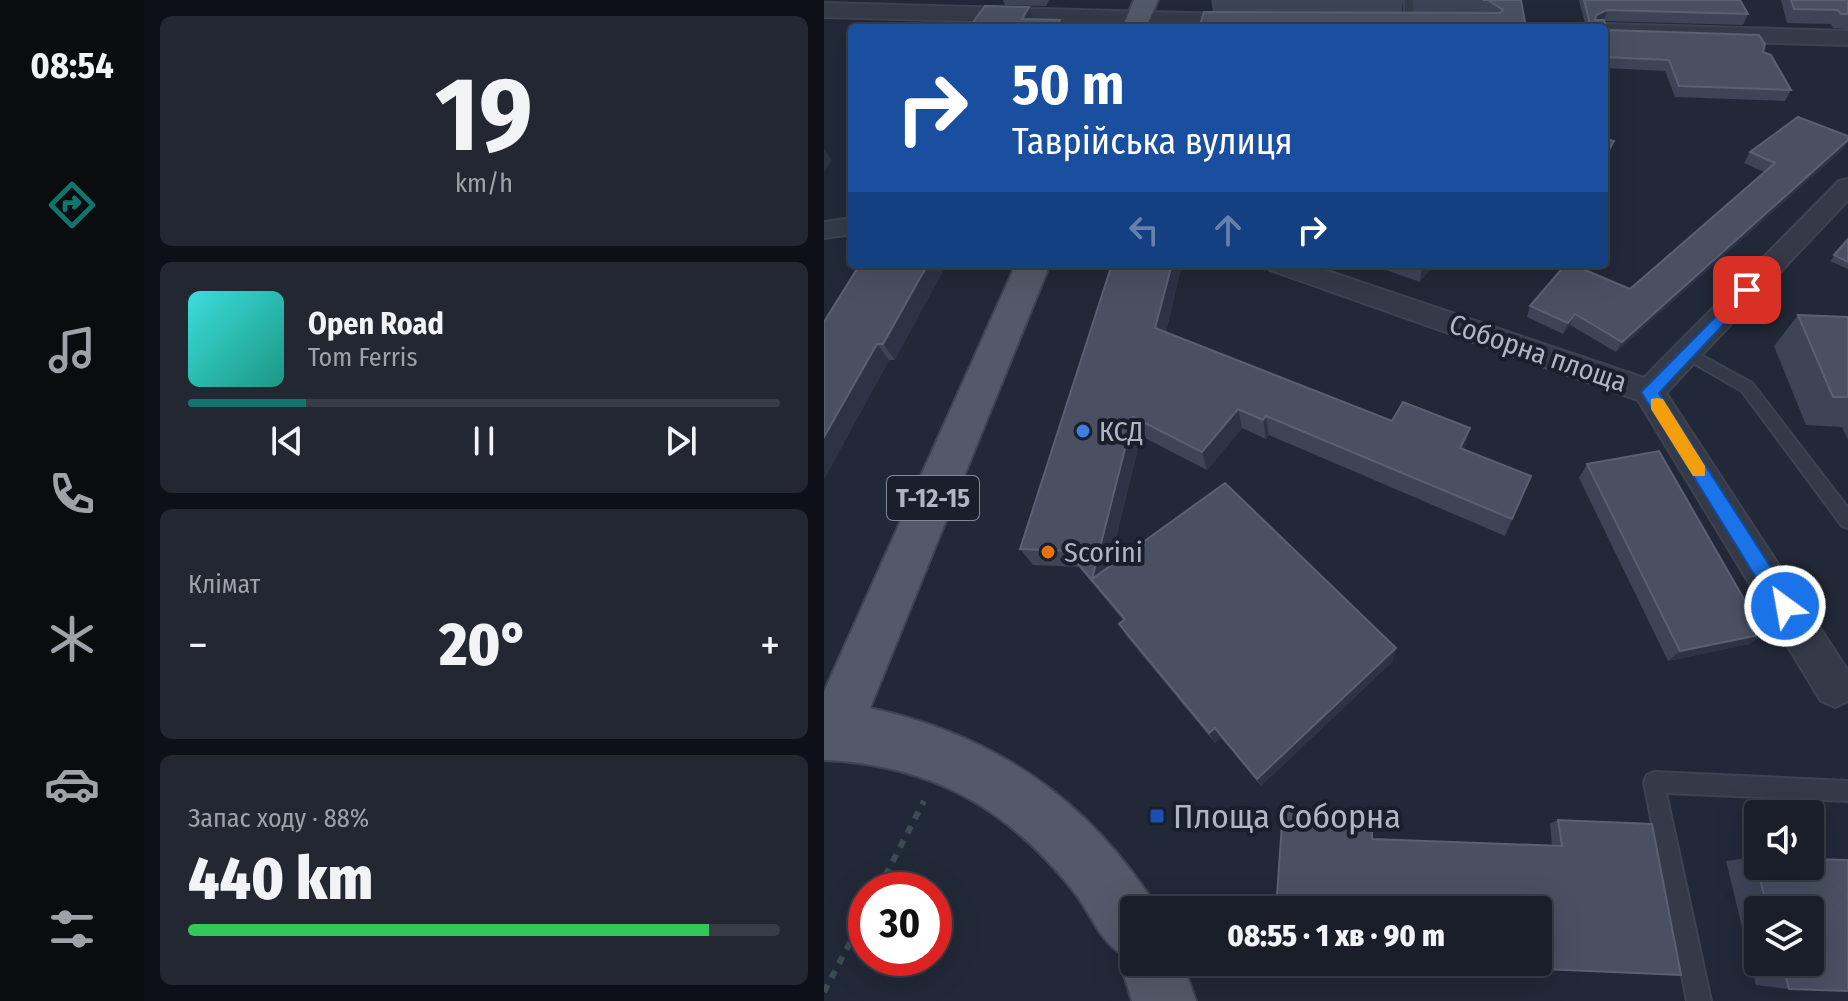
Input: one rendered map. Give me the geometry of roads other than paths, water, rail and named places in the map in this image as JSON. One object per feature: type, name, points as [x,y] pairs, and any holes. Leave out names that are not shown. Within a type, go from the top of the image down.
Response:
[{"type":"main road","name":"Т-12-15","points":[[1031,268],[828,733],[884,738],[941,754],[1002,785],[1057,831],[1120,902]]},
{"type":"main road","points":[[1156,976],[1164,1001]]},
{"type":"street","points":[[824,10],[1140,15],[1284,22]]},
{"type":"street","points":[[1608,31],[1848,38]]},
{"type":"street","points":[[1649,392],[1848,186]]},
{"type":"street","points":[[824,230],[848,227]]},
{"type":"street","name":"Соборна площа","points":[[1291,268],[1649,392],[1835,687]]},
{"type":"lane","points":[[1409,0],[1419,24]]},
{"type":"lane","points":[[1686,352],[1747,387],[1848,521]]},
{"type":"lane","points":[[1699,1001],[1654,782],[1848,791]]},
{"type":"place","name":"КСД","points":[[1083,431]]},
{"type":"place","name":"Scorini","points":[[1048,552]]},
{"type":"place","name":"Площа Соборна","points":[[1157,816]]}]
